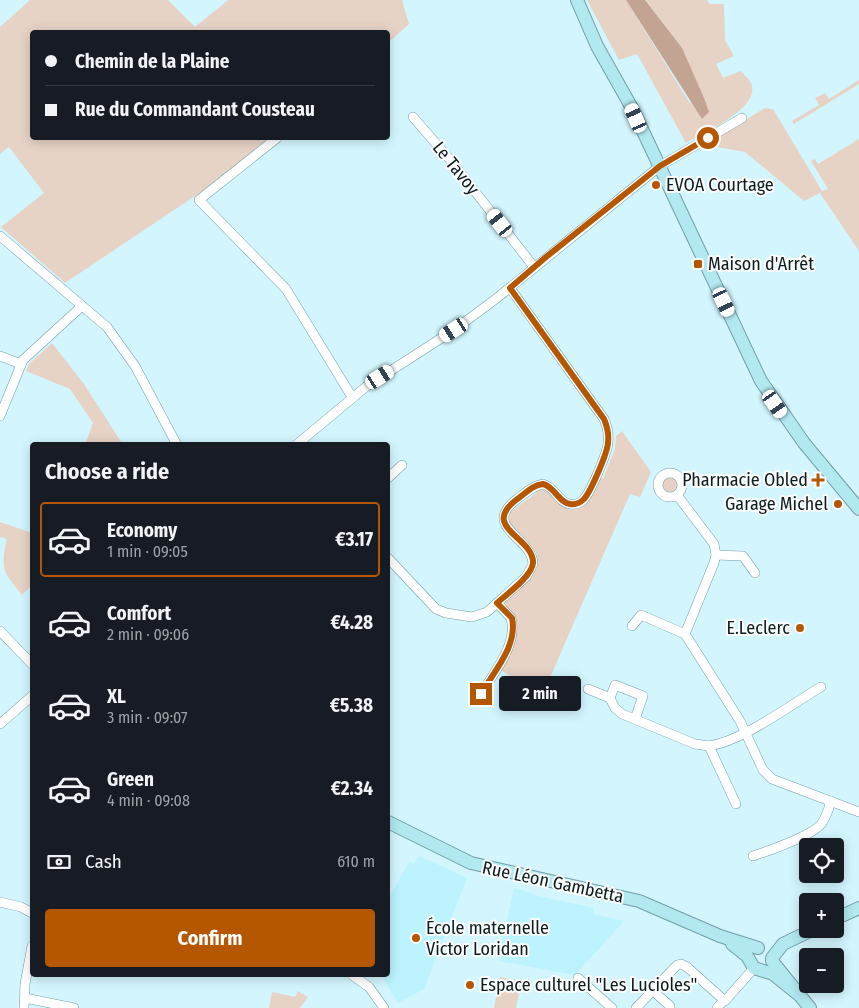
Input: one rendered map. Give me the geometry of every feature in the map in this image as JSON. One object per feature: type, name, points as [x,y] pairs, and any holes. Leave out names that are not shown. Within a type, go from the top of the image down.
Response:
[{"type":"main road","points":[[568,0],[581,24],[594,57],[608,82],[640,128]]},
{"type":"main road","points":[[577,0],[597,46],[628,100],[660,166],[761,381],[804,443],[859,509]]},
{"type":"main road","name":"Rue Léon Gambetta","points":[[390,825],[471,864],[632,899],[720,936],[760,948]]},
{"type":"main road","points":[[844,915],[859,908]]},
{"type":"main road","name":"Rue Léon Gambetta","points":[[720,936],[744,953],[754,967],[773,974],[798,994]]},
{"type":"main road","points":[[792,939],[760,948],[751,954],[754,967],[768,968],[781,946],[799,936]]},
{"type":"main road","points":[[760,948],[770,952],[772,959],[810,1008]]},
{"type":"street","name":"Le Tavoy","points":[[413,117],[458,169],[534,267]]},
{"type":"street","points":[[300,442],[373,381],[454,330],[510,288],[660,166],[742,118]]},
{"type":"street","points":[[274,140],[199,200],[286,289],[352,398]]},
{"type":"street","points":[[0,236],[107,327],[130,359],[175,442]]},
{"type":"street","points":[[390,560],[427,600],[441,611],[453,615],[476,616],[485,614],[529,573],[533,564],[530,552],[505,524],[504,516],[506,509],[532,488],[543,484],[554,489],[566,503],[580,502],[590,489],[606,453],[608,442],[604,419],[510,288]]},
{"type":"street","points":[[0,416],[21,364],[27,355],[82,306]]},
{"type":"street","points":[[0,356],[21,364]]},
{"type":"street","points":[[390,476],[402,464]]},
{"type":"street","points":[[678,495],[714,544],[716,555],[686,634]]},
{"type":"street","points":[[716,555],[743,556],[755,573]]},
{"type":"street","points":[[481,694],[509,646],[512,636],[512,618],[497,603]]},
{"type":"street","points":[[632,626],[641,616],[686,634],[737,715],[763,770],[769,776],[859,812]]},
{"type":"street","points":[[0,631],[30,662]]},
{"type":"street","points":[[610,698],[615,685],[643,696],[635,719]]},
{"type":"street","points":[[588,689],[610,698],[618,711],[695,744],[709,746],[726,742],[746,732],[821,687]]},
{"type":"street","points":[[0,724],[30,698]]},
{"type":"street","points":[[709,746],[736,804]]},
{"type":"street","points":[[753,856],[814,830],[823,822],[831,801]]},
{"type":"street","points":[[0,902],[21,907],[30,912]]},
{"type":"street","points":[[24,1008],[25,984],[30,957]]},
{"type":"street","points":[[636,1008],[673,966],[681,964],[687,967],[727,1003]]},
{"type":"street","points":[[717,1008],[727,1003],[754,967]]},
{"type":"street","points":[[355,977],[369,988],[384,1008]]},
{"type":"street","points":[[578,978],[612,1008]]},
{"type":"street","points":[[652,990],[670,1006]]},
{"type":"street","points":[[25,998],[74,1008]]},
{"type":"shaded area","points":[[30,0],[168,0],[195,27],[228,0],[402,0],[409,24],[390,41],[390,30],[30,30],[30,140],[267,140],[201,192],[65,283],[1,227],[44,193],[9,147],[0,154],[0,27]]},
{"type":"shaded area","points":[[587,0],[626,0],[691,105],[682,48],[645,0],[707,0],[710,4],[724,4],[725,40],[734,56],[716,64],[723,78],[741,71],[748,78],[751,83],[752,92],[748,102],[729,119],[686,143],[637,54],[619,60]]},
{"type":"shaded area","points":[[626,0],[645,0],[682,48],[709,112],[702,119]]},
{"type":"shaded area","points":[[859,80],[859,84],[794,124],[792,121],[819,105],[815,98],[825,93],[829,99]]},
{"type":"shaded area","points":[[765,108],[773,109],[822,191],[828,189],[811,161],[815,159],[818,164],[859,139],[859,251],[820,193],[804,201],[745,152],[705,145]]},
{"type":"shaded area","points":[[52,343],[84,384],[121,442],[86,442],[93,423],[70,389],[26,371],[29,364]]},
{"type":"shaded area","points":[[622,431],[651,472],[640,497],[630,494],[542,696],[499,669],[516,637],[516,626],[506,608],[505,601],[529,579],[537,566],[537,558],[533,547],[508,521],[508,514],[540,490],[550,493],[561,505],[568,509],[575,510],[580,507],[590,496],[599,478],[603,479],[615,449],[616,436]]},
{"type":"shaded area","points":[[670,474],[677,477],[680,484],[677,491],[670,494],[663,491],[660,484],[663,477]]},
{"type":"shaded area","points":[[0,522],[30,532],[30,587],[22,595],[5,570],[4,557],[7,539],[0,537]]},
{"type":"shaded area","name":"École maternelle Victor Loridan","points":[[419,856],[467,878],[424,989],[398,1003],[382,977],[390,977],[390,896],[409,862],[414,864]]},
{"type":"shaded area","points":[[514,888],[533,893],[533,895],[594,908],[593,914],[624,921],[575,975],[498,961]]},
{"type":"shaded area","points":[[500,977],[521,981],[516,1008],[494,1008]]},
{"type":"shaded area","points":[[298,991],[308,997],[300,1008],[269,1008],[272,992],[295,997]]},
{"type":"place","name":"EVOA Courtage","points":[[656,185]]},
{"type":"place","name":"Maison d'Arrêt","points":[[698,264]]},
{"type":"place","name":"Pharmacie Obled","points":[[818,480]]},
{"type":"place","name":"Garage Michel","points":[[838,504]]},
{"type":"place","name":"E.Leclerc","points":[[800,628]]},
{"type":"place","name":"École maternelle Victor Loridan","points":[[416,938]]},
{"type":"place","name":"Espace culturel \"Les Lucioles\"","points":[[470,985]]},
{"type":"route","points":[[481,694],[509,646],[512,636],[512,618],[497,603],[529,573],[533,564],[530,552],[506,527],[504,513],[506,509],[532,488],[543,484],[554,489],[566,503],[576,504],[580,502],[586,496],[606,453],[608,442],[604,419],[510,288],[660,166],[708,138]]}]
